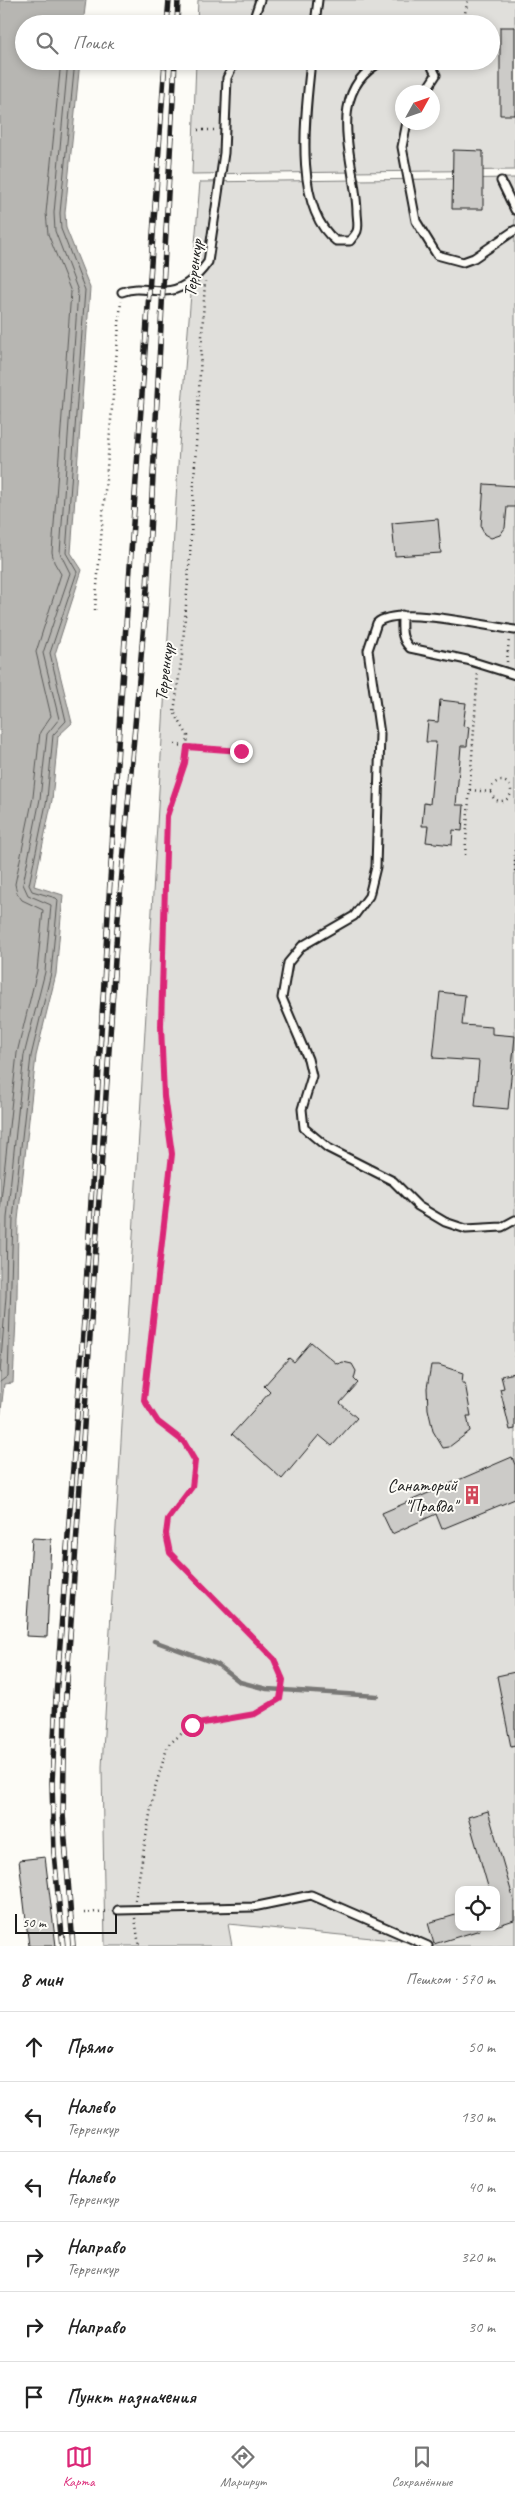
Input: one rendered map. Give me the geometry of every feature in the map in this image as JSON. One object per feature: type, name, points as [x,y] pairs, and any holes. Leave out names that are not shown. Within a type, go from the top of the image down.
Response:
[{"type":"lane","points":[[255,15],[260,0]]},
{"type":"lane","points":[[316,15],[318,0]]},
{"type":"lane","name":"Терренкур","points":[[208,262],[224,153],[227,78],[231,70]]},
{"type":"lane","points":[[310,70],[305,127],[306,180],[320,226],[336,241],[350,241],[357,231],[357,201],[346,138],[348,105],[357,84],[368,70]]},
{"type":"lane","points":[[429,85],[436,75],[434,70]]},
{"type":"lane","points":[[405,130],[402,147],[416,221],[437,255],[463,262],[474,258],[515,230]]},
{"type":"lane","points":[[501,181],[515,210]]},
{"type":"lane","points":[[122,292],[132,288],[166,291],[183,286],[199,275],[208,262]]},
{"type":"lane","points":[[402,615],[402,634],[404,642],[410,648],[478,663],[506,674],[515,675]]},
{"type":"lane","points":[[512,629],[416,615],[388,616],[376,623],[368,650],[380,734],[376,805],[376,867],[369,896],[354,916],[302,946],[288,963],[282,998],[308,1059],[312,1076],[302,1109],[304,1128],[328,1148],[393,1181],[418,1206],[446,1222],[466,1229],[502,1227],[515,1220]]},
{"type":"lane","points":[[118,1910],[253,1907],[312,1895],[428,1946]]},
{"type":"path","points":[[465,15],[468,0]]},
{"type":"path","points":[[198,130],[225,130]]},
{"type":"path","name":"Терренкур","points":[[134,1909],[154,1791],[168,1745],[192,1725],[255,1714],[280,1699],[283,1680],[274,1659],[170,1553],[166,1534],[168,1519],[192,1487],[195,1461],[184,1442],[158,1422],[144,1400],[172,1154],[164,1096],[161,1026],[167,816],[185,763],[188,736],[174,712],[182,655],[189,564],[198,379],[208,262]]},
{"type":"path","points":[[95,610],[122,292]]},
{"type":"path","points":[[506,674],[512,629]]},
{"type":"path","points":[[465,855],[478,663]]},
{"type":"path","points":[[175,745],[241,751]]},
{"type":"path","points":[[502,781],[509,784],[513,792],[507,800],[500,801],[494,799],[491,792],[494,784],[502,781]]},
{"type":"path","points":[[470,790],[491,792]]},
{"type":"path","points":[[515,850],[515,875]]},
{"type":"path","points":[[134,1909],[139,1946]]},
{"type":"path","points":[[84,1913],[118,1910]]},
{"type":"shaded area","points":[[198,0],[515,0],[515,170],[192,174],[196,70],[500,70],[500,15],[197,15]]},
{"type":"shaded area","points":[[515,178],[515,1946],[420,1946],[413,1942],[228,1924],[232,1946],[105,1946],[102,1767],[180,431],[200,182]]},
{"type":"water","points":[[0,0],[86,0],[84,15],[15,15],[15,70],[79,70],[65,213],[66,228],[90,288],[71,553],[82,570],[55,654],[72,723],[58,736],[52,800],[34,886],[63,895],[56,974],[36,1056],[18,1220],[13,1383],[4,1384],[0,1420]]},
{"type":"building","points":[[500,27],[515,27],[515,115],[500,115]]},
{"type":"building","points":[[453,150],[483,151],[483,209],[452,209]]},
{"type":"building","points":[[484,484],[515,486],[515,507],[507,507],[505,528],[500,535],[491,538],[484,534],[481,526]]},
{"type":"building","points":[[438,519],[441,553],[395,556],[392,523]]},
{"type":"building","points":[[440,700],[466,703],[463,726],[469,727],[467,746],[461,746],[456,805],[464,805],[462,831],[453,830],[452,845],[426,842],[428,826],[422,826],[424,803],[430,804],[436,742],[426,742],[428,721],[438,722]]},
{"type":"building","points":[[440,992],[465,995],[462,1025],[492,1027],[492,1034],[515,1036],[508,1109],[475,1106],[479,1061],[433,1058]]},
{"type":"building","points":[[311,1342],[337,1364],[343,1362],[352,1364],[356,1371],[354,1379],[358,1383],[340,1403],[357,1418],[332,1446],[319,1435],[282,1479],[232,1434],[270,1392],[264,1386],[289,1358],[294,1362]]},
{"type":"building","name":"Санаторий \"Правда\"","points":[[431,1365],[439,1365],[463,1373],[462,1383],[465,1383],[471,1416],[467,1416],[470,1431],[449,1447],[443,1448],[433,1431],[428,1409],[427,1388]]},
{"type":"building","points":[[515,1373],[515,1429],[510,1430],[500,1389],[504,1388],[501,1376]]},
{"type":"building","name":"Санаторий \"Правда\"","points":[[512,1457],[515,1465],[515,1499],[442,1529],[436,1514],[392,1534],[382,1513]]},
{"type":"building","points":[[32,1538],[51,1539],[47,1637],[26,1636]]},
{"type":"building","points":[[515,1672],[515,1746],[511,1747],[497,1676]]},
{"type":"building","points":[[488,1811],[514,1901],[514,1920],[500,1925],[500,1886],[488,1886],[468,1817]]},
{"type":"building","points":[[45,1857],[56,1946],[29,1946],[19,1860]]},
{"type":"building","points":[[455,1915],[455,1931],[477,1931],[434,1944],[428,1923]]},
{"type":"waterway","points":[[154,1641],[217,1664],[240,1682],[267,1689],[377,1696]]},
{"type":"railway","points":[[168,15],[169,0]]},
{"type":"railway","points":[[177,15],[178,0]]},
{"type":"railway","points":[[63,1946],[54,1853],[52,1783],[56,1697],[84,1320],[120,712],[164,70]]},
{"type":"railway","points":[[73,1946],[63,1814],[65,1711],[117,930],[147,589],[175,70]]},
{"type":"place","name":"Санаторий \"Правда\"","points":[[472,1495]]},
{"type":"route","points":[[192,1725],[255,1714],[280,1699],[283,1680],[274,1659],[170,1553],[166,1534],[168,1519],[192,1487],[195,1461],[184,1442],[158,1422],[144,1400],[172,1154],[164,1096],[161,1026],[167,816],[185,763],[187,747],[241,751]]}]
